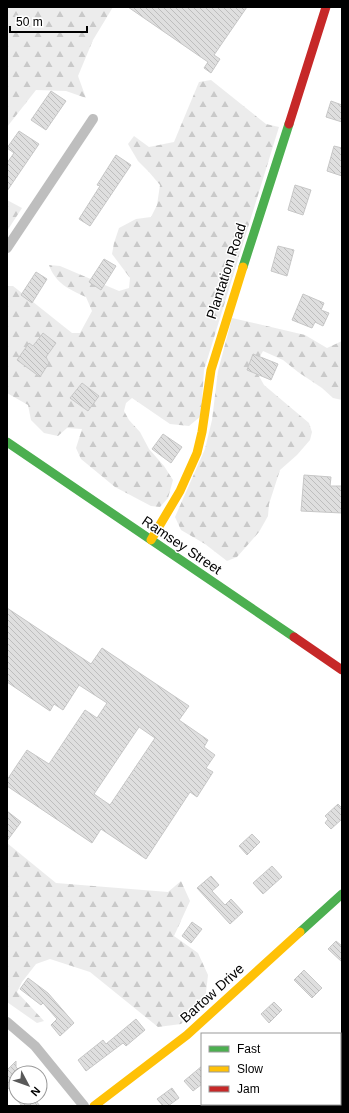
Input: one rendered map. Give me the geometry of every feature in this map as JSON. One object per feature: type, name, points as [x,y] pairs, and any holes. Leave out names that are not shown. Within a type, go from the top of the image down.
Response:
[{"type":"street","name":"Plantation Road","points":[[151,540],[173,504],[194,460],[201,440],[205,419],[208,384],[214,357],[326,7]]},
{"type":"street","points":[[7,248],[93,120]]},
{"type":"street","name":"Ramsey Street","points":[[7,442],[342,670]]},
{"type":"street","name":"Bartow Drive","points":[[94,1106],[187,1035],[342,894]]},
{"type":"street","points":[[7,1022],[36,1046],[84,1106]]},
{"type":"green space","points":[[7,7],[113,7],[93,40],[78,76],[86,98],[66,91],[36,90],[7,127]]},
{"type":"green space","points":[[211,80],[266,124],[279,127],[204,370],[201,416],[189,426],[170,424],[132,398],[126,403],[124,411],[129,420],[140,432],[149,449],[164,466],[173,480],[168,498],[160,507],[151,506],[115,487],[81,459],[76,448],[82,429],[67,428],[58,436],[44,433],[31,420],[28,405],[7,393],[7,286],[13,286],[72,333],[80,333],[92,311],[86,297],[74,292],[59,281],[55,277],[49,265],[60,266],[119,291],[129,288],[130,278],[112,254],[114,243],[119,228],[136,219],[151,217],[157,205],[160,185],[138,161],[128,144],[134,136],[149,147],[174,142],[199,82]]},
{"type":"green space","points":[[7,200],[22,208],[7,231]]},
{"type":"green space","points":[[232,318],[305,335],[327,348],[342,341],[342,400],[333,398],[322,388],[283,360],[263,351],[254,367],[264,385],[309,423],[312,432],[310,440],[297,455],[280,470],[269,504],[268,516],[259,532],[237,557],[227,561],[205,544],[181,530],[175,517],[205,449],[212,420],[218,371]]},
{"type":"green space","points":[[7,843],[56,883],[168,892],[181,881],[190,901],[174,936],[198,953],[208,975],[205,1001],[181,1024],[158,1027],[90,972],[50,959],[36,964],[22,982],[17,992],[44,1021],[37,1023],[7,1002]]},
{"type":"building","points":[[128,7],[247,7],[214,55],[220,59],[211,73],[204,68],[208,62]]},
{"type":"building","points":[[51,91],[66,101],[46,130],[31,120]]},
{"type":"building","points":[[331,101],[342,105],[342,122],[326,117]]},
{"type":"building","points":[[19,131],[39,144],[7,191],[7,163],[14,153],[7,148]]},
{"type":"building","points":[[334,146],[342,148],[342,176],[327,171]]},
{"type":"building","points":[[116,155],[131,165],[90,226],[79,219],[100,186],[97,185]]},
{"type":"building","points":[[295,185],[311,190],[303,215],[288,210]]},
{"type":"building","points":[[278,246],[294,250],[287,276],[271,271]]},
{"type":"building","points":[[104,259],[116,266],[101,290],[89,282]]},
{"type":"building","points":[[36,272],[47,279],[32,303],[21,295]]},
{"type":"building","points":[[303,294],[324,303],[321,310],[329,313],[323,326],[315,322],[312,328],[292,320]]},
{"type":"building","points":[[43,333],[56,343],[46,357],[49,363],[40,377],[17,360],[29,343],[33,346]]},
{"type":"building","points":[[253,354],[278,364],[271,380],[247,370]]},
{"type":"building","points":[[82,383],[99,396],[88,411],[70,398]]},
{"type":"building","points":[[163,434],[182,447],[171,463],[152,449]]},
{"type":"building","points":[[304,475],[331,477],[330,486],[342,486],[342,513],[301,511]]},
{"type":"building","points":[[7,608],[91,664],[102,648],[189,706],[179,720],[208,740],[204,747],[215,755],[206,768],[213,772],[197,797],[190,792],[146,859],[101,829],[92,843],[7,786],[7,780],[27,750],[49,764],[85,710],[97,718],[107,703],[79,685],[63,710],[54,704],[50,711],[7,682]],"holes":[[[139,727],[155,738],[110,805],[94,794]]]},
{"type":"building","points":[[338,804],[342,808],[342,819],[331,829],[325,823],[328,819],[325,816]]},
{"type":"building","points":[[7,811],[21,822],[7,841]]},
{"type":"building","points":[[252,834],[260,842],[247,855],[239,846]]},
{"type":"building","points":[[272,866],[282,877],[263,894],[253,883]]},
{"type":"building","points":[[211,876],[219,885],[212,891],[225,905],[231,899],[243,912],[230,924],[197,888]]},
{"type":"building","points":[[192,922],[202,929],[191,943],[182,936]]},
{"type":"building","points":[[336,941],[342,946],[342,962],[328,949]]},
{"type":"building","points":[[304,970],[322,988],[312,998],[294,980]]},
{"type":"building","points":[[28,978],[48,993],[74,1023],[60,1036],[51,1025],[57,1019],[43,1003],[41,1005],[20,989]]},
{"type":"building","points":[[274,1002],[282,1010],[269,1023],[261,1014]]},
{"type":"building","points":[[136,1019],[145,1030],[126,1046],[123,1043],[86,1071],[78,1060],[103,1040],[106,1044]]},
{"type":"building","points":[[201,1067],[201,1085],[193,1091],[184,1081]]},
{"type":"building","points":[[8,1069],[8,1088],[7,1087]]},
{"type":"building","points":[[172,1088],[179,1098],[168,1106],[163,1106],[157,1099]]},
{"type":"building","points":[[21,1105],[40,1106],[22,1106]]},
{"type":"traffic: fast","points":[[243,267],[289,124]]},
{"type":"traffic: fast","points":[[7,442],[294,637]]},
{"type":"traffic: fast","points":[[300,932],[342,894]]},
{"type":"traffic: slow","points":[[151,540],[180,491],[197,453],[202,432],[211,370],[243,267]]},
{"type":"traffic: slow","points":[[94,1106],[187,1035],[300,932]]},
{"type":"traffic: jam","points":[[289,124],[326,7]]},
{"type":"traffic: jam","points":[[294,637],[342,670]]}]
